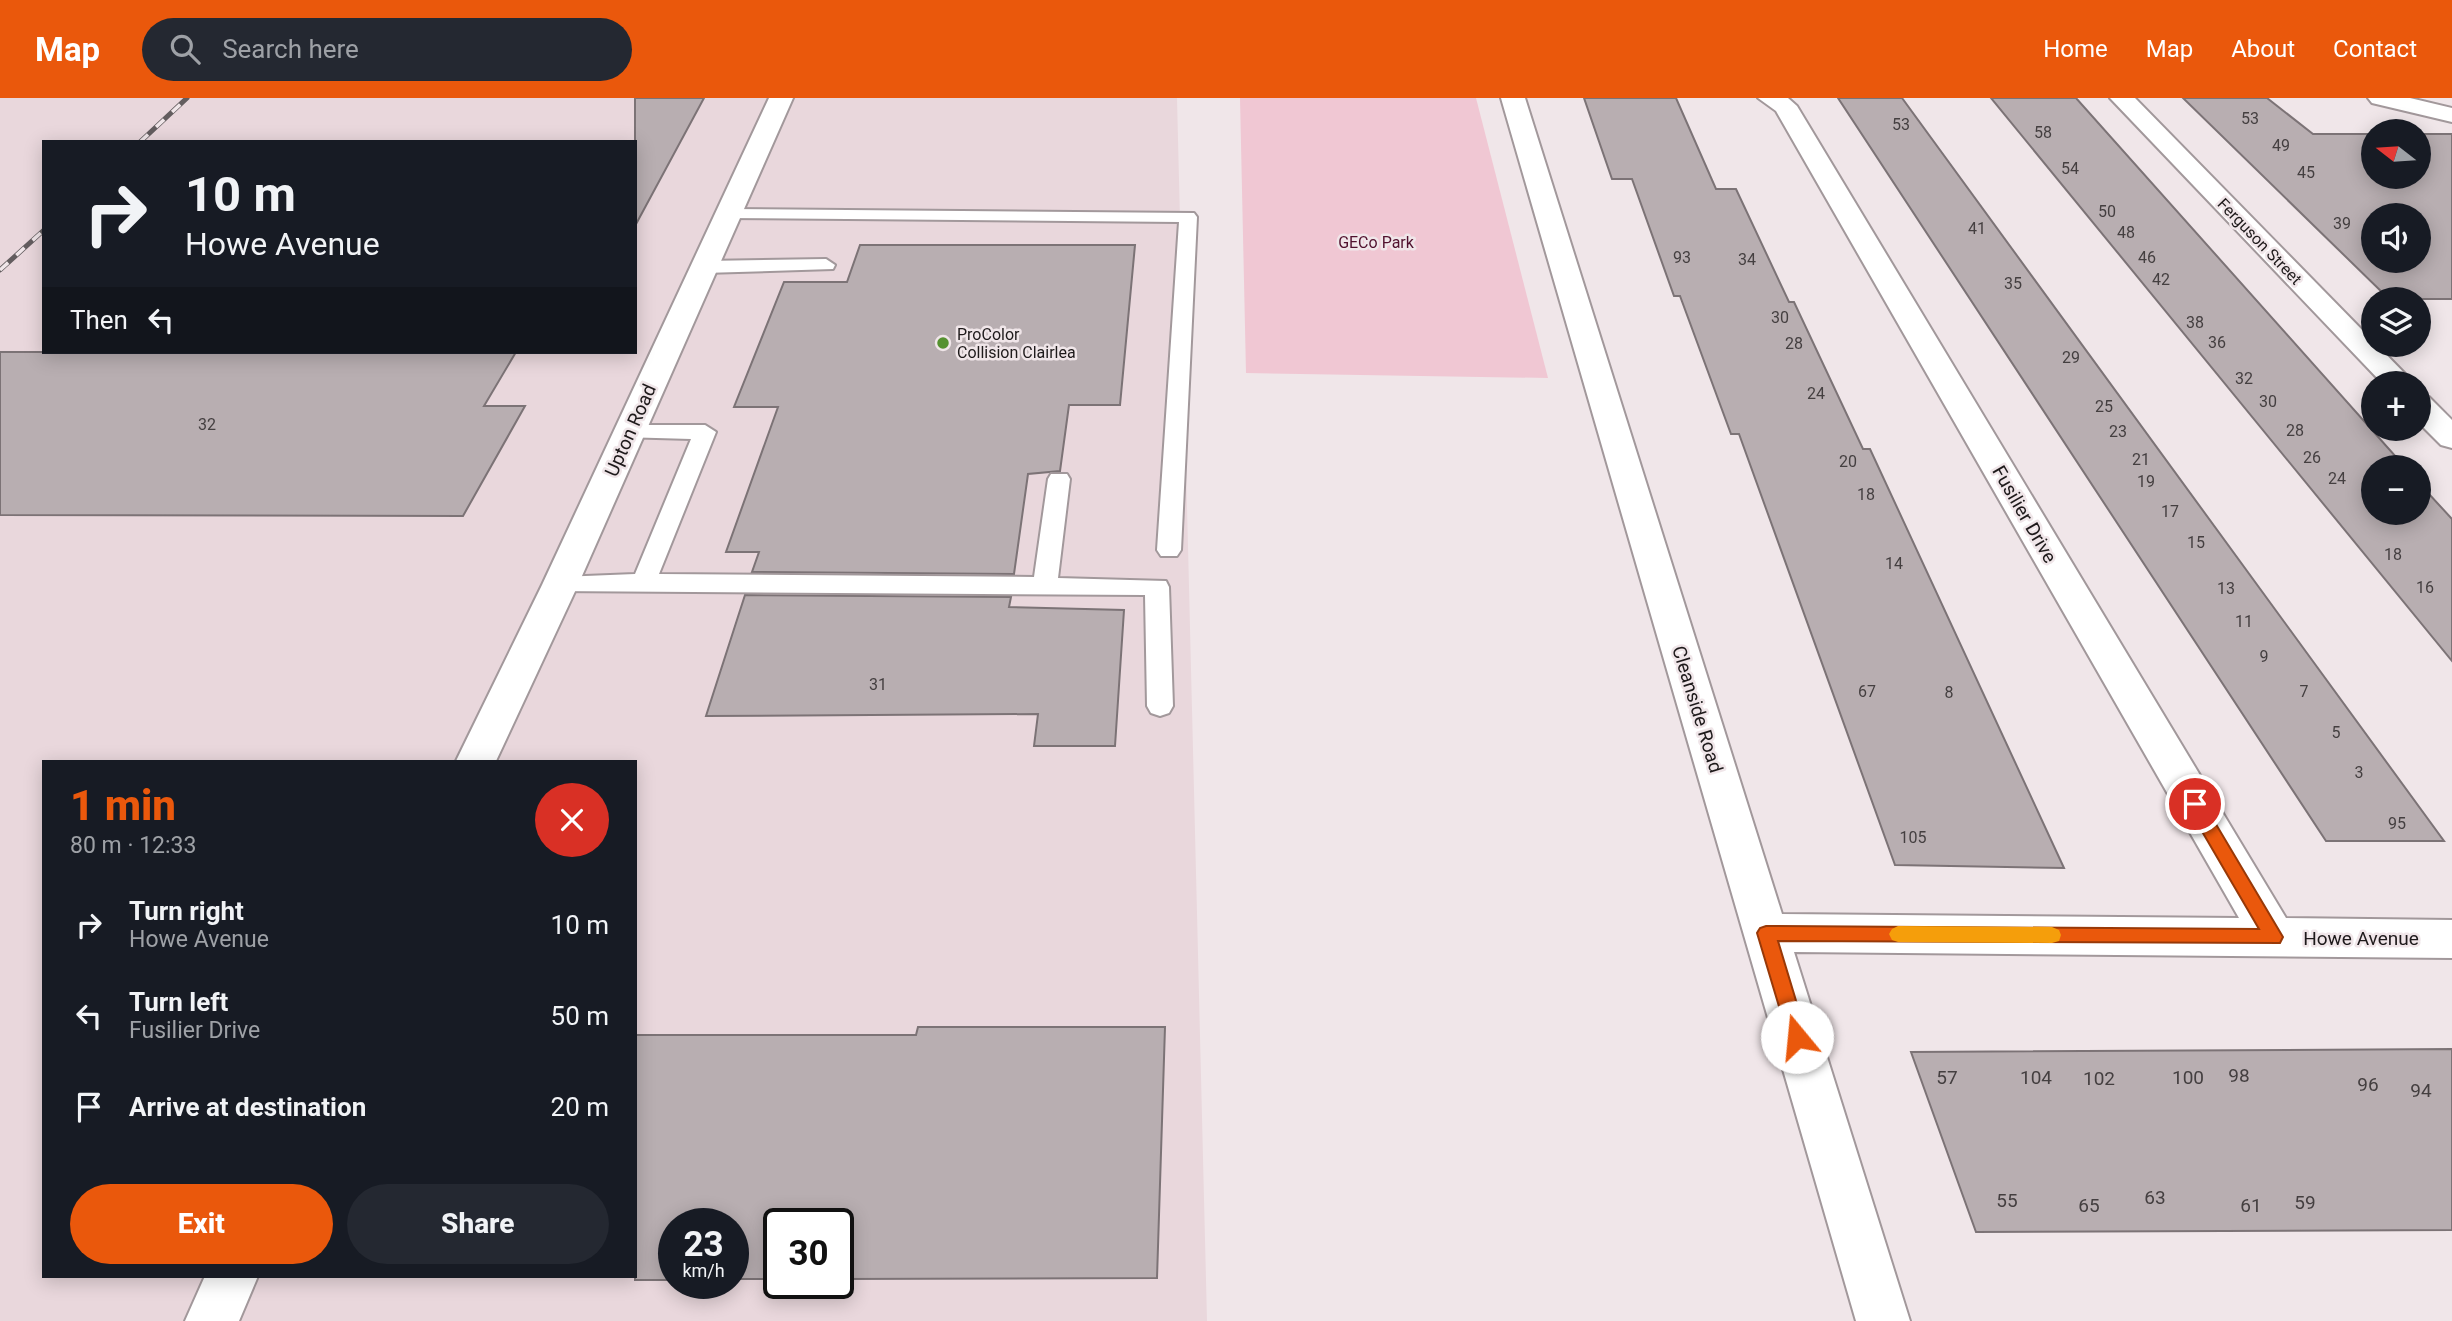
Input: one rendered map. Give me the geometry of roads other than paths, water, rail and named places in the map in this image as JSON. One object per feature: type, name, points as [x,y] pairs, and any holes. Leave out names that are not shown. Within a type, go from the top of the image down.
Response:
[{"type":"street","name":"Upton Road","points":[[476,760],[560,585],[781,98]]},
{"type":"street","name":"Cleanside Road","points":[[1513,98],[1883,1321]]},
{"type":"street","name":"Fusilier Drive","points":[[1770,98],[1785,106],[2273,937]]},
{"type":"street","name":"Ferguson Street","points":[[2122,98],[2387,371]]},
{"type":"street","points":[[2380,98],[2452,115]]},
{"type":"street","points":[[2431,417],[2452,438]]},
{"type":"street","name":"Howe Avenue","points":[[1766,933],[2452,939]]},
{"type":"street","points":[[212,1321],[231,1278]]},
{"type":"lane","points":[[728,214],[1188,217],[1169,550]]},
{"type":"lane","points":[[704,267],[826,265]]},
{"type":"lane","points":[[629,432],[705,432],[644,582]]},
{"type":"lane","points":[[1045,586],[1059,479]]},
{"type":"lane","points":[[560,585],[644,582],[1157,587],[1160,706]]},
{"type":"railway","points":[[142,140],[187,98]]},
{"type":"railway","points":[[0,270],[42,232]]},
{"type":"place","name":"ProColor Collision Clairlea","points":[[943,343]]},
{"type":"park label","name":"GECo Park","points":[[1376,242]]}]
